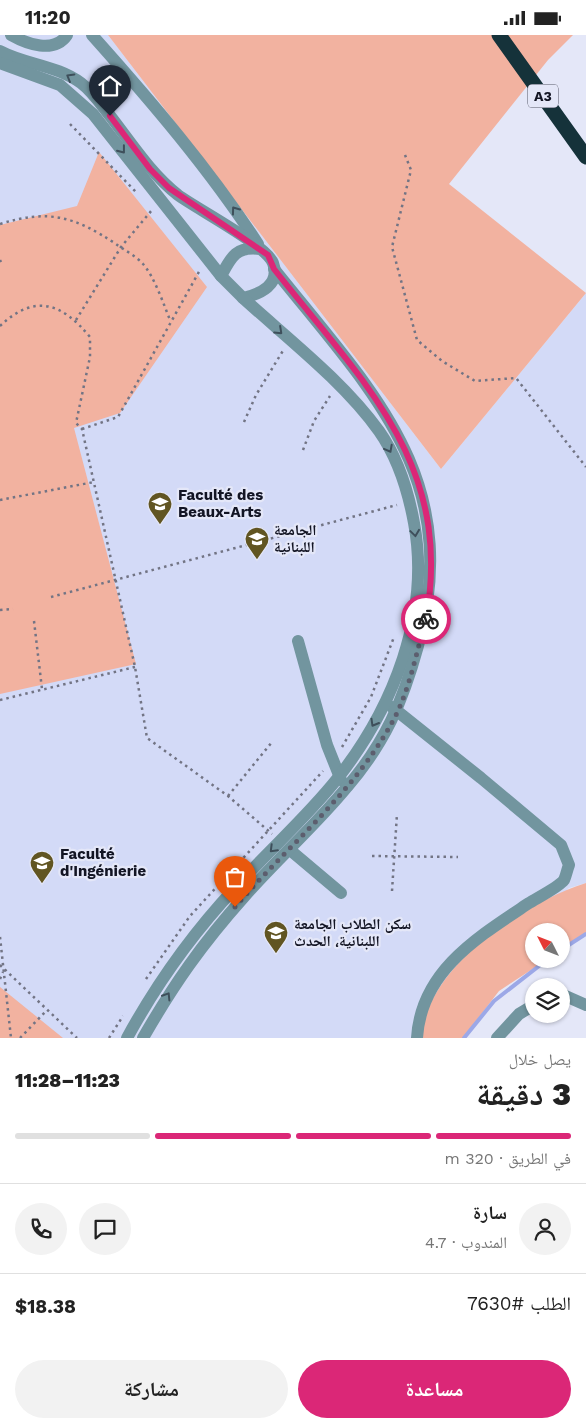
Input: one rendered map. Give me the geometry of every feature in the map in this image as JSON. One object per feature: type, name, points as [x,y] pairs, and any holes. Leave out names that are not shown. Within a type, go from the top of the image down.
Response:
[{"type":"highway","name":"A3","points":[[499,35],[586,157]]},
{"type":"street","points":[[13,36],[49,46],[57,45],[67,35]]},
{"type":"street","points":[[92,35],[218,186],[261,250],[272,262],[274,269],[273,279],[268,289],[243,298]]},
{"type":"street","points":[[0,51],[60,71],[82,84],[100,103],[150,169],[169,188],[261,250]]},
{"type":"street","points":[[0,63],[60,85],[93,114],[221,276],[367,415],[380,433],[406,485],[416,534],[417,591],[408,642],[386,703],[338,777],[234,888],[177,956],[127,1038]]},
{"type":"street","points":[[221,276],[237,252],[248,248],[261,250]]},
{"type":"street","points":[[143,1038],[172,988],[194,956],[245,895],[349,786],[380,741],[397,712],[409,681],[426,618],[431,585],[430,533],[425,501],[418,476],[395,429],[355,371],[274,269]]},
{"type":"street","points":[[298,641],[327,745],[334,759],[338,777],[349,786]]},
{"type":"street","points":[[386,703],[481,778],[561,845],[569,865],[564,881],[488,930],[462,951],[435,981],[418,1017],[417,1038]]},
{"type":"street","points":[[290,850],[341,893]]},
{"type":"street","points":[[570,998],[586,1005]]},
{"type":"street","points":[[497,1038],[519,1014],[525,1010]]},
{"type":"path","points":[[70,124],[140,195]]},
{"type":"path","points":[[406,155],[411,170],[392,247],[417,340],[442,361],[475,381],[516,378],[586,467]]},
{"type":"path","points":[[76,319],[121,247],[153,209],[159,216]]},
{"type":"path","points":[[0,224],[25,217],[63,217],[97,231],[144,265],[161,296],[170,320]]},
{"type":"path","points":[[82,429],[118,417],[202,265]]},
{"type":"path","points":[[0,326],[20,310],[37,305],[59,309],[76,319],[90,337],[90,357],[76,423],[82,429],[94,482],[134,667],[146,738],[228,796],[280,841]]},
{"type":"path","points":[[244,422],[256,395],[286,345]]},
{"type":"path","points":[[303,450],[314,421],[330,396],[325,390]]},
{"type":"path","points":[[0,500],[94,482]]},
{"type":"path","points":[[397,497],[401,513]]},
{"type":"path","points":[[51,597],[399,504]]},
{"type":"path","points":[[0,610],[13,609]]},
{"type":"path","points":[[34,621],[42,690]]},
{"type":"path","points":[[143,984],[158,959],[190,915],[334,759],[371,697],[395,636]]},
{"type":"path","points":[[0,700],[134,667]]},
{"type":"path","points":[[228,796],[272,742]]},
{"type":"path","points":[[392,891],[397,814]]},
{"type":"path","points":[[372,856],[458,857]]},
{"type":"path","points":[[0,937],[11,1038]]},
{"type":"path","points":[[0,965],[4,971],[77,1038]]},
{"type":"path","points":[[0,979],[4,971]]},
{"type":"path","points":[[20,1038],[47,1010]]},
{"type":"path","points":[[109,1038],[124,1015]]},
{"type":"shaded area","name":"الجامعة اللبنانية","points":[[0,35],[108,35],[441,469],[586,293],[586,883],[569,888],[534,923],[525,923],[525,932],[418,1038],[0,1038]]},
{"type":"shaded area","points":[[108,35],[573,35],[548,60],[449,184],[586,293],[441,469]]},
{"type":"shaded area","points":[[99,152],[207,287],[120,413],[74,428],[136,664],[0,694],[0,225],[77,206]]},
{"type":"shaded area","points":[[586,883],[586,934],[570,944],[570,923],[525,923],[525,968],[534,968],[499,991],[463,1038],[418,1038],[427,1011],[435,995],[463,959],[481,942],[522,913],[565,891]]},
{"type":"shaded area","points":[[0,987],[63,1038],[0,1038]]},
{"type":"waterway","points":[[570,944],[586,934]]},
{"type":"waterway","points":[[464,1038],[494,1001],[536,968]]},
{"type":"way so far","points":[[235,907],[349,786],[380,741],[397,712],[409,681],[426,619]]},
{"type":"place","name":"Faculté des Beaux-Arts","points":[[160,525]]},
{"type":"place","name":"الجامعة اللبنانية","points":[[257,560]]},
{"type":"place","name":"Faculté d'Ingénierie","points":[[42,884]]},
{"type":"place","name":"سكن الطلاب الجامعة اللبنانية، الحدث","points":[[276,954]]},
{"type":"route","points":[[110,116],[150,169],[169,188],[215,217],[268,255],[274,269],[355,371],[395,429],[418,476],[425,501],[432,554],[431,585],[426,619]]}]
